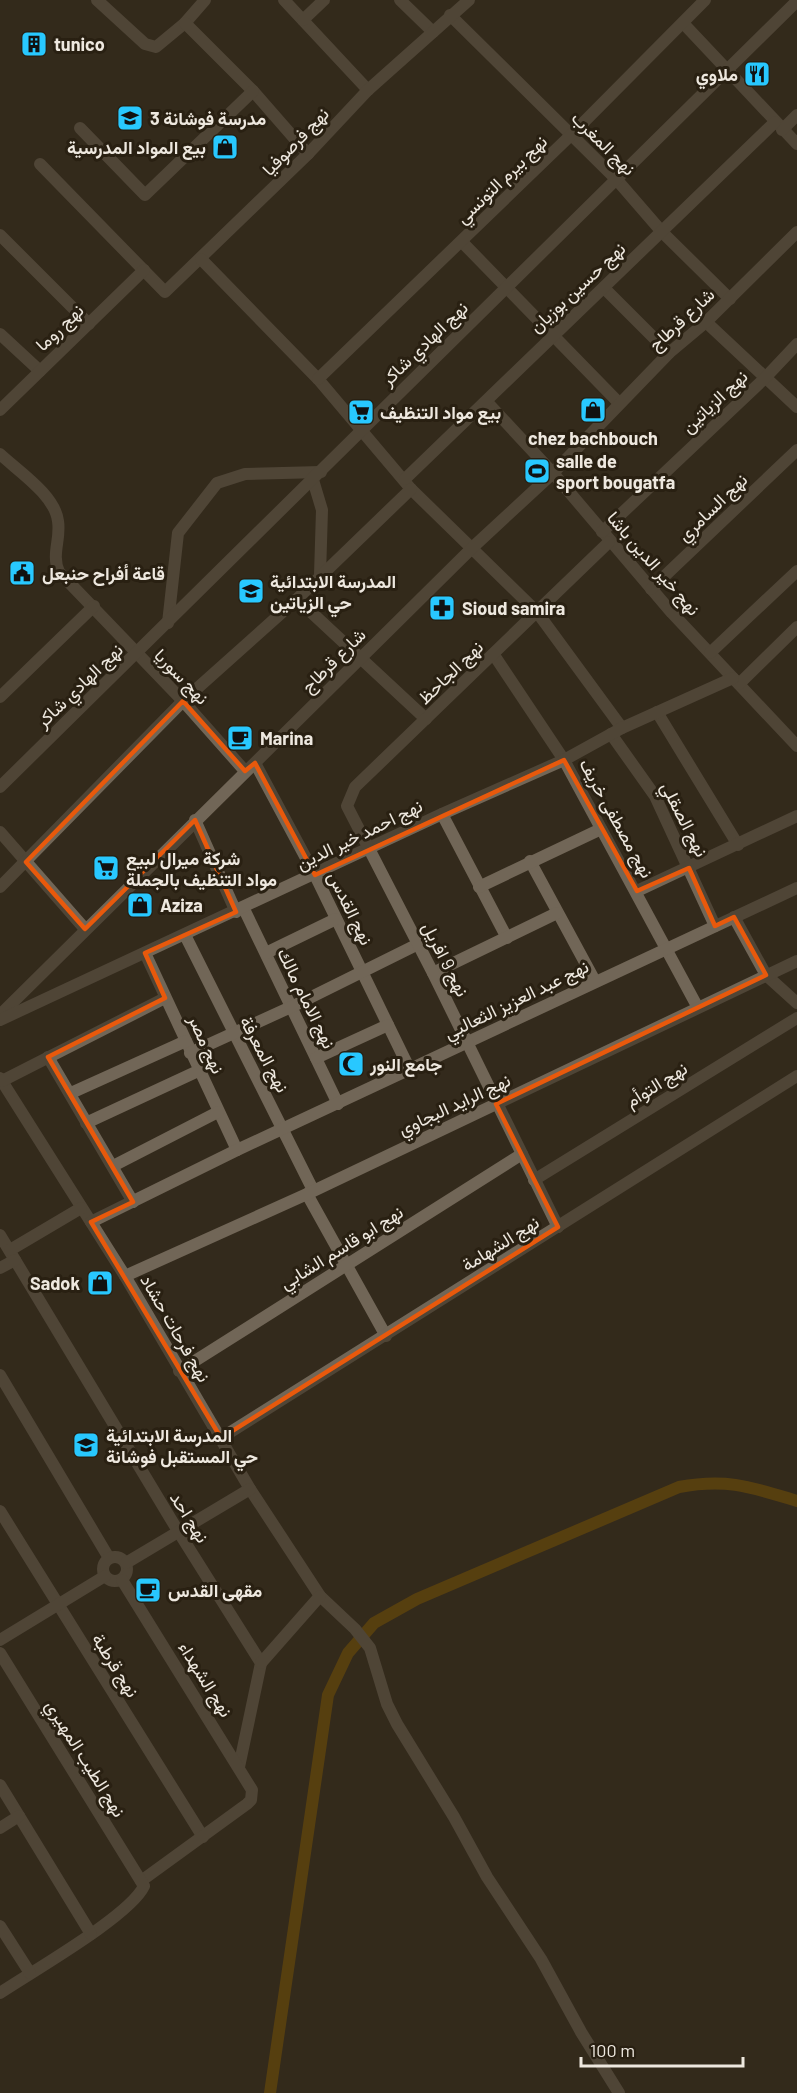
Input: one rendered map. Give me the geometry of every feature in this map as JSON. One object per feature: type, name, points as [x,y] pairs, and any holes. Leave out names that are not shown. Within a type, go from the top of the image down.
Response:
[{"type":"street","points":[[97,0],[145,44],[152,46],[161,45],[205,0]]},
{"type":"street","points":[[284,0],[368,90]]},
{"type":"street","points":[[303,20],[324,0]]},
{"type":"street","points":[[400,0],[433,32]]},
{"type":"street","name":"نهج فرصوفيا","points":[[144,270],[165,292],[308,154],[368,90],[469,0]]},
{"type":"street","name":"نهج بيرم التونسي","points":[[318,379],[462,242],[705,0]]},
{"type":"street","name":"نهج الهادي شاكر","points":[[0,787],[797,1]]},
{"type":"street","name":"نهج المغرب","points":[[450,15],[617,180],[662,231],[730,299]]},
{"type":"street","points":[[683,22],[797,144]]},
{"type":"street","points":[[185,23],[253,91],[308,154]]},
{"type":"street","points":[[80,128],[145,195],[253,91]]},
{"type":"street","name":"نهج حسين بوزيان","points":[[0,887],[183,701],[297,599],[553,334],[778,126],[797,115]]},
{"type":"street","points":[[40,164],[144,270]]},
{"type":"street","name":"شارع قرطاج","points":[[0,1015],[471,548],[553,473],[669,353],[706,322],[797,232]]},
{"type":"street","points":[[0,235],[88,324]]},
{"type":"street","points":[[462,242],[619,403]]},
{"type":"street","points":[[201,259],[318,379],[408,484],[537,612],[622,728]]},
{"type":"street","name":"نهج روما","points":[[0,410],[144,270]]},
{"type":"street","points":[[604,288],[669,353]]},
{"type":"street","points":[[706,322],[797,407]]},
{"type":"street","points":[[0,334],[40,371]]},
{"type":"street","name":"نهج الزياتين","points":[[606,537],[797,344]]},
{"type":"street","name":"نهج خير الدين باشا","points":[[487,402],[553,473],[651,589],[736,681],[795,738]]},
{"type":"street","name":"نهج السامري","points":[[651,589],[797,450]]},
{"type":"street","name":"نهج سوريا","points":[[0,454],[56,510],[58,521],[54,559],[57,567],[136,654],[183,701],[245,771]]},
{"type":"street","points":[[168,623],[178,534],[217,483],[245,474],[317,476],[322,510],[320,575]]},
{"type":"street","name":"نهج الجاحظ","points":[[347,806],[355,787],[494,655],[606,537]]},
{"type":"street","points":[[710,653],[797,571]]},
{"type":"street","points":[[297,599],[426,719]]},
{"type":"street","points":[[0,697],[94,606]]},
{"type":"street","points":[[736,681],[797,627]]},
{"type":"street","name":"نهج مصطفى خريف","points":[[494,655],[564,760],[637,891],[697,1006]]},
{"type":"street","name":"نهج احمد خير الدين","points":[[0,1020],[442,814],[564,760],[622,728],[736,681]]},
{"type":"street","points":[[657,712],[738,844]]},
{"type":"street","name":"نهج الصقلي","points":[[610,734],[655,796],[716,926]]},
{"type":"street","name":"نهج القدس","points":[[255,763],[315,875],[410,1070]]},
{"type":"street","name":"نهج 9 افريل","points":[[347,806],[433,972],[558,1227]]},
{"type":"street","points":[[442,814],[507,938]]},
{"type":"street","points":[[637,891],[797,816]]},
{"type":"street","name":"نهج الامام مالك","points":[[195,820],[240,910],[266,953],[338,1104]]},
{"type":"street","points":[[479,887],[601,829]]},
{"type":"street","points":[[0,832],[85,929]]},
{"type":"street","points":[[530,861],[595,981]]},
{"type":"street","name":"نهج عبد العزيز الثعالبي","points":[[90,1222],[467,1041],[797,888]]},
{"type":"street","points":[[433,972],[557,913]]},
{"type":"street","points":[[734,917],[766,975],[797,1004]]},
{"type":"street","points":[[266,953],[336,920]]},
{"type":"street","name":"نهج المعرفة","points":[[185,935],[232,1032],[284,1129],[310,1192],[386,1336]]},
{"type":"street","points":[[71,1093],[232,1032],[291,1007],[418,944]]},
{"type":"street","name":"نهج مصر","points":[[145,953],[198,1071],[237,1150]]},
{"type":"street","name":"نهج الرايد البجاوي","points":[[124,1276],[310,1192],[697,1006],[797,961]]},
{"type":"street","points":[[1,1079],[165,998]]},
{"type":"street","name":"نهج التوأم","points":[[534,1180],[797,1018]]},
{"type":"street","points":[[316,1058],[387,1024]]},
{"type":"street","points":[[48,1057],[133,1202]]},
{"type":"street","points":[[86,1123],[198,1071]]},
{"type":"street","name":"نهج الشهامة","points":[[221,1438],[797,1076]]},
{"type":"street","name":"نهج فرحات حشاد","points":[[1,1079],[124,1276],[250,1489],[320,1596],[355,1629],[370,1647],[387,1704],[397,1724],[487,1877],[541,1959],[581,2032],[619,2093]]},
{"type":"street","points":[[112,1166],[218,1112]]},
{"type":"street","name":"نهج ابو قاسم الشابي","points":[[179,1371],[522,1154]]},
{"type":"street","points":[[0,1268],[12,1255],[81,1208]]},
{"type":"street","name":"نهج احد","points":[[0,1235],[178,1531],[261,1663]]},
{"type":"street","points":[[0,1376],[109,1558]]},
{"type":"street","points":[[126,1563],[250,1489]]},
{"type":"street","name":"نهج قرطبة","points":[[0,1511],[203,1837]]},
{"type":"street","points":[[118,1557],[126,1563],[128,1572],[122,1580],[112,1582],[105,1576],[103,1566],[109,1558],[118,1557]]},
{"type":"street","points":[[0,1640],[105,1576]]},
{"type":"street","name":"نهج الشهداء","points":[[122,1580],[252,1790],[250,1800],[203,1837]]},
{"type":"street","points":[[239,1767],[261,1663],[320,1596]]},
{"type":"street","name":"نهج الطيب المهيري","points":[[0,1653],[141,1881]]},
{"type":"street","points":[[0,1785],[91,1934]]},
{"type":"street","points":[[0,1828],[20,1816]]},
{"type":"street","points":[[0,1994],[91,1934],[141,1892],[144,1887],[141,1881],[203,1837]]},
{"type":"street","points":[[0,1926],[30,1973]]},
{"type":"highlighted area","points":[[183,701],[245,771],[255,763],[315,875],[564,760],[637,891],[689,868],[715,926],[734,917],[766,975],[496,1104],[558,1227],[221,1438],[91,1222],[133,1202],[48,1057],[165,998],[145,953],[236,912],[195,820],[85,929],[26,862]]},
{"type":"waterway","points":[[270,2093],[328,1695],[348,1653],[374,1623],[417,1599],[679,1487],[711,1483],[739,1485],[797,1501]]},
{"type":"place","name":"tunico","points":[[34,44]]},
{"type":"place","name":"ملاوي","points":[[757,74]]},
{"type":"place","name":"مدرسة فوشانة 3","points":[[130,118]]},
{"type":"place","name":"بيع المواد المدرسية","points":[[225,147]]},
{"type":"place","name":"chez bachbouch","points":[[593,410]]},
{"type":"place","name":"بيع مواد التنظيف","points":[[361,412]]},
{"type":"place","name":"salle de sport bougatfa","points":[[537,471]]},
{"type":"place","name":"قاعة أفراح حنبعل","points":[[22,573]]},
{"type":"place","name":"المدرسة الابتدائية حي الزياتين","points":[[251,591]]},
{"type":"place","name":"Sioud samira","points":[[442,608]]},
{"type":"place","name":"Marina","points":[[240,738]]},
{"type":"place","name":"شركة ميرال لبيع مواد التنظيف بالجملة","points":[[106,868]]},
{"type":"place","name":"Aziza","points":[[140,905]]},
{"type":"place","name":"جامع النور","points":[[351,1064]]},
{"type":"place","name":"Sadok","points":[[100,1283]]},
{"type":"place","name":"المدرسة الابتدائية حي المستقبل فوشانة","points":[[86,1445]]},
{"type":"place","name":"مقهى القدس","points":[[148,1590]]}]
